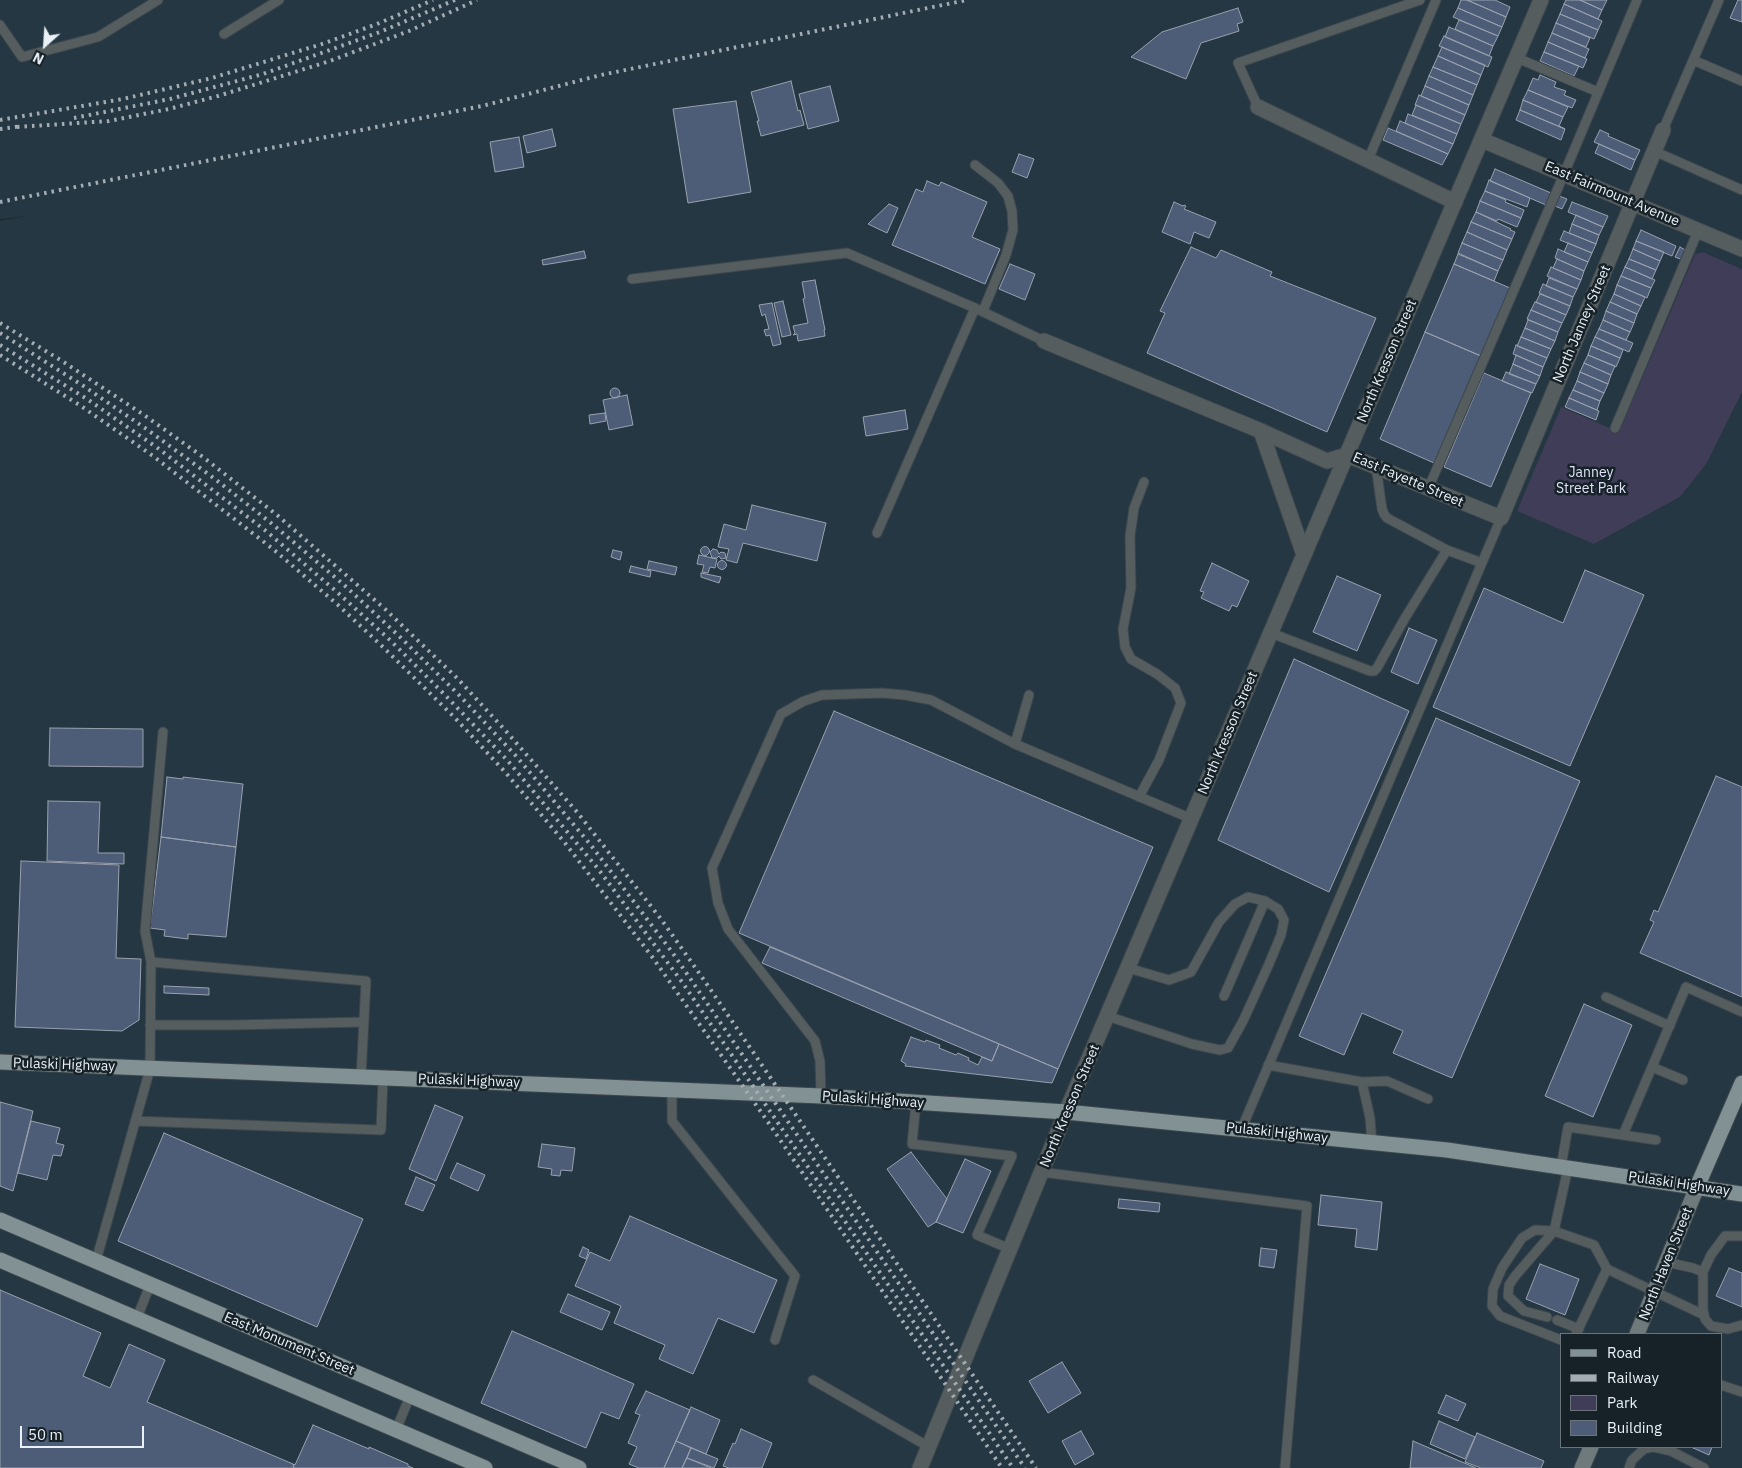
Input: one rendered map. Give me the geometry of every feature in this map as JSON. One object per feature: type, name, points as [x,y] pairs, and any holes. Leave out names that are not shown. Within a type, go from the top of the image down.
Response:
[{"type":"main road","name":"Pulaski Highway","points":[[0,1062],[821,1096],[1066,1112],[1447,1150],[1742,1194]]},
{"type":"main road","name":"North Haven Street","points":[[1637,1333],[1742,1083]]},
{"type":"main road","name":"East Monument Street","points":[[0,1220],[576,1468]]},
{"type":"main road","points":[[0,1260],[485,1468]]},
{"type":"main road","points":[[1582,1468],[1591,1448]]},
{"type":"street","name":"North Kresson Street","points":[[920,1468],[1066,1112],[1541,0]]},
{"type":"street","points":[[1258,107],[1455,202]]},
{"type":"street","name":"North Janney Street","points":[[1501,518],[1663,130]]},
{"type":"street","name":"East Fairmount Avenue","points":[[1482,140],[1742,249]]},
{"type":"street","name":"East Fayette Street","points":[[1044,341],[1261,431],[1328,461],[1347,455],[1501,518]]},
{"type":"street","points":[[1261,431],[1304,555]]},
{"type":"lane","points":[[0,25],[22,57],[98,38],[158,0]]},
{"type":"lane","points":[[224,34],[279,0]]},
{"type":"lane","points":[[1258,107],[1238,63],[1420,0]]},
{"type":"lane","points":[[1368,160],[1436,0]]},
{"type":"lane","points":[[1428,489],[1637,0]]},
{"type":"lane","points":[[1663,130],[1719,0]]},
{"type":"lane","points":[[1517,58],[1598,92]]},
{"type":"lane","points":[[1693,60],[1742,81]]},
{"type":"lane","points":[[1654,152],[1742,190]]},
{"type":"lane","points":[[877,533],[1006,255],[1013,230],[1012,211],[1008,196],[998,183],[975,165]]},
{"type":"lane","points":[[1615,428],[1698,231]]},
{"type":"lane","points":[[632,279],[847,253],[979,310],[1044,341]]},
{"type":"lane","points":[[1376,467],[1384,514],[1387,518],[1447,550],[1482,563]]},
{"type":"lane","points":[[1140,796],[1159,760],[1181,703],[1175,688],[1157,674],[1131,659],[1125,647],[1123,629],[1131,588],[1130,536],[1134,508],[1144,482]]},
{"type":"lane","points":[[1241,1130],[1501,518]]},
{"type":"lane","points":[[1271,633],[1370,672],[1374,671],[1447,550]]},
{"type":"lane","points":[[821,1096],[820,1061],[815,1041],[728,929],[718,904],[712,868],[781,714],[804,701],[822,695],[882,693],[931,700],[1015,744],[1192,819]]},
{"type":"lane","points":[[1015,744],[1029,695]]},
{"type":"lane","points":[[96,1261],[150,1069],[151,962],[145,931],[163,732]]},
{"type":"lane","points":[[1107,1016],[1192,1044],[1220,1050],[1228,1048],[1243,1021],[1281,934],[1284,920],[1278,909],[1265,901],[1248,897],[1235,904],[1219,922],[1191,972],[1169,980],[1128,968]]},
{"type":"lane","points":[[1224,996],[1265,901]]},
{"type":"lane","points":[[151,962],[366,981],[360,1077]]},
{"type":"lane","points":[[1623,1135],[1686,987],[1742,1012]]},
{"type":"lane","points":[[1606,997],[1670,1026]]},
{"type":"lane","points":[[150,1025],[234,1026],[364,1022]]},
{"type":"lane","points":[[1268,1065],[1362,1082],[1387,1081],[1428,1099]]},
{"type":"lane","points":[[1652,1067],[1683,1080]]},
{"type":"lane","points":[[135,1121],[381,1130],[383,1078]]},
{"type":"lane","points":[[1362,1082],[1370,1118],[1372,1142]]},
{"type":"lane","points":[[672,1090],[672,1121],[795,1276],[775,1340]]},
{"type":"lane","points":[[916,1102],[912,1144],[1012,1156],[977,1235],[1010,1249]]},
{"type":"lane","points":[[1547,1317],[1524,1311],[1515,1304],[1508,1296],[1509,1285],[1554,1231],[1568,1127],[1656,1140]]},
{"type":"lane","points":[[1041,1172],[1307,1206],[1285,1468]]},
{"type":"lane","points":[[1560,1340],[1500,1316],[1492,1306],[1493,1289],[1502,1268],[1522,1238],[1536,1230],[1554,1231],[1594,1245],[1607,1269],[1704,1315]]},
{"type":"lane","points":[[1742,1236],[1725,1236],[1711,1254],[1703,1272],[1705,1319],[1711,1326],[1728,1329],[1742,1325]]},
{"type":"lane","points":[[1666,1262],[1703,1272]]},
{"type":"lane","points":[[1557,1320],[1577,1331],[1607,1269]]},
{"type":"lane","points":[[136,1318],[150,1285]]},
{"type":"lane","points":[[814,1380],[929,1447]]},
{"type":"lane","points":[[1722,1384],[1742,1392]]},
{"type":"lane","points":[[396,1430],[410,1396]]},
{"type":"lane","points":[[1629,1468],[1632,1460],[1644,1448]]},
{"type":"lane","points":[[1658,1448],[1672,1451],[1704,1468]]},
{"type":"shaded area","points":[[0,0],[1742,0],[1742,269],[1703,252],[1695,254],[1618,432],[1594,544],[1680,497],[1707,463],[1742,392],[1742,1468],[0,1468],[0,221],[27,216],[0,219]]},
{"type":"green space","name":"Janney Street Park","points":[[1703,252],[1742,269],[1742,392],[1707,463],[1680,497],[1594,544],[1517,511],[1561,407],[1619,432],[1695,254]]},
{"type":"building","points":[[1461,0],[1467,0],[1506,17],[1502,27],[1458,8]]},
{"type":"building","points":[[1467,0],[1495,0],[1510,7],[1506,17]]},
{"type":"building","points":[[1566,0],[1580,0],[1602,10],[1598,19],[1564,4]]},
{"type":"building","points":[[1580,0],[1607,0],[1602,10]]},
{"type":"building","points":[[1738,0],[1742,0],[1742,22],[1730,18]]},
{"type":"building","points":[[1564,4],[1602,21],[1598,30],[1560,14]]},
{"type":"building","points":[[1238,8],[1243,22],[1237,24],[1239,31],[1201,43],[1186,79],[1131,57],[1162,32]]},
{"type":"building","points":[[1458,8],[1502,27],[1498,36],[1453,17]]},
{"type":"building","points":[[1560,14],[1598,30],[1594,39],[1556,23]]},
{"type":"building","points":[[1459,20],[1498,36],[1493,46],[1455,29]]},
{"type":"building","points":[[1556,23],[1590,38],[1586,47],[1552,33]]},
{"type":"building","points":[[1449,27],[1493,46],[1489,56],[1445,37]]},
{"type":"building","points":[[1552,33],[1589,49],[1585,58],[1548,42]]},
{"type":"building","points":[[1444,36],[1492,57],[1488,67],[1439,46]]},
{"type":"building","points":[[1548,42],[1587,59],[1583,68],[1544,52]]},
{"type":"building","points":[[1442,47],[1485,65],[1481,75],[1438,56]]},
{"type":"building","points":[[1544,52],[1579,66],[1574,76],[1540,61]]},
{"type":"building","points":[[1438,56],[1481,75],[1477,85],[1433,67]]},
{"type":"building","points":[[1433,67],[1477,85],[1473,95],[1429,76]]},
{"type":"building","points":[[1540,75],[1556,82],[1554,87],[1566,91],[1564,95],[1576,100],[1572,108],[1528,90],[1533,78],[1538,80]]},
{"type":"building","points":[[1429,76],[1473,95],[1469,105],[1425,86]]},
{"type":"building","points":[[791,81],[798,111],[800,110],[804,125],[761,136],[751,92]]},
{"type":"building","points":[[830,86],[839,121],[808,129],[799,94]]},
{"type":"building","points":[[1425,86],[1469,105],[1465,115],[1421,96]]},
{"type":"building","points":[[1528,90],[1568,107],[1563,117],[1523,100]]},
{"type":"building","points":[[1419,95],[1465,115],[1461,124],[1415,105]]},
{"type":"building","points":[[1523,100],[1563,117],[1559,126],[1565,129],[1520,110]]},
{"type":"building","points":[[736,101],[751,192],[688,203],[673,109]]},
{"type":"building","points":[[1416,105],[1461,124],[1457,134],[1412,115]]},
{"type":"building","points":[[1520,110],[1565,129],[1561,140],[1516,120]]},
{"type":"building","points":[[1408,114],[1457,134],[1453,144],[1405,123]]},
{"type":"building","points":[[1400,121],[1453,144],[1448,154],[1396,131]]},
{"type":"building","points":[[1388,128],[1448,154],[1442,165],[1383,140]]},
{"type":"building","points":[[552,129],[556,146],[527,153],[523,136]]},
{"type":"building","points":[[1600,130],[1609,134],[1608,136],[1640,150],[1635,160],[1594,142]]},
{"type":"building","points":[[519,137],[524,167],[495,172],[490,142]]},
{"type":"building","points":[[1599,144],[1635,160],[1631,170],[1595,153]]},
{"type":"building","points":[[1019,154],[1034,159],[1027,178],[1012,172]]},
{"type":"building","points":[[1495,169],[1551,193],[1546,205],[1490,181]]},
{"type":"building","points":[[1489,180],[1530,198],[1527,207],[1485,191]]},
{"type":"building","points":[[927,181],[939,186],[941,182],[987,202],[972,237],[1000,249],[985,284],[892,245],[916,189],[923,192]]},
{"type":"building","points":[[1485,191],[1524,210],[1521,218],[1480,201]]},
{"type":"building","points":[[1559,196],[1567,199],[1562,209],[1555,206]]},
{"type":"building","points":[[1480,201],[1521,218],[1517,227],[1476,212]]},
{"type":"building","points":[[1174,202],[1186,206],[1184,209],[1216,222],[1209,238],[1194,232],[1190,244],[1162,232]]},
{"type":"building","points":[[1572,202],[1608,216],[1603,227],[1568,212]]},
{"type":"building","points":[[889,204],[898,208],[887,233],[868,224]]},
{"type":"building","points":[[1476,212],[1515,232],[1512,239],[1471,222]]},
{"type":"building","points":[[1576,215],[1603,227],[1599,235],[1572,224]]},
{"type":"building","points":[[1471,222],[1512,239],[1507,250],[1467,232]]},
{"type":"building","points":[[1572,224],[1599,235],[1596,244],[1569,233]]},
{"type":"building","points":[[1641,230],[1676,246],[1672,256],[1636,241]]},
{"type":"building","points":[[1564,231],[1596,244],[1592,253],[1560,240]]},
{"type":"building","points":[[1467,232],[1507,250],[1503,260],[1462,243]]},
{"type":"building","points":[[1636,241],[1664,252],[1660,261],[1633,249]]},
{"type":"building","points":[[1462,243],[1503,260],[1498,271],[1458,253]]},
{"type":"building","points":[[1568,243],[1592,253],[1588,262],[1564,252]]},
{"type":"building","points":[[1191,247],[1216,258],[1221,250],[1272,272],[1270,276],[1376,318],[1327,432],[1147,353],[1165,313],[1160,311]]},
{"type":"building","points":[[1680,247],[1687,251],[1683,260],[1675,257]]},
{"type":"building","points":[[1558,249],[1588,262],[1584,271],[1555,258]]},
{"type":"building","points":[[1633,249],[1660,261],[1656,270],[1629,259]]},
{"type":"building","points":[[584,251],[586,258],[543,265],[542,260]]},
{"type":"building","points":[[1458,254],[1498,271],[1494,281],[1454,264]]},
{"type":"building","points":[[1557,259],[1584,271],[1581,280],[1553,268]]},
{"type":"building","points":[[1629,259],[1656,270],[1652,279],[1625,267]]},
{"type":"building","points":[[1010,264],[1035,274],[1025,300],[999,289]]},
{"type":"building","points":[[1454,264],[1510,288],[1481,356],[1425,332]]},
{"type":"building","points":[[1551,267],[1581,280],[1577,289],[1547,276]]},
{"type":"building","points":[[1625,267],[1655,280],[1651,288],[1621,276]]},
{"type":"building","points":[[1621,276],[1651,288],[1647,298],[1617,285]]},
{"type":"building","points":[[1549,278],[1577,289],[1573,297],[1546,286]]},
{"type":"building","points":[[815,280],[825,336],[798,341],[797,334],[793,335],[795,333],[793,326],[808,323],[802,282]]},
{"type":"building","points":[[1543,284],[1573,297],[1570,306],[1539,293]]},
{"type":"building","points":[[1617,285],[1645,297],[1641,306],[1614,294]]},
{"type":"building","points":[[1540,294],[1570,306],[1566,315],[1536,302]]},
{"type":"building","points":[[1614,294],[1641,306],[1637,314],[1610,302]]},
{"type":"building","points":[[783,301],[791,335],[782,337],[774,303]]},
{"type":"building","points":[[1535,302],[1566,315],[1562,323],[1531,310]]},
{"type":"building","points":[[1610,302],[1637,314],[1634,323],[1606,311]]},
{"type":"building","points":[[772,303],[781,344],[773,346],[770,335],[766,336],[764,330],[769,329],[765,314],[762,316],[759,305]]},
{"type":"building","points":[[1531,310],[1562,323],[1558,332],[1527,319]]},
{"type":"building","points":[[1606,311],[1634,323],[1630,332],[1603,320]]},
{"type":"building","points":[[1528,320],[1558,332],[1555,341],[1525,328]]},
{"type":"building","points":[[1603,320],[1630,332],[1626,340],[1599,329]]},
{"type":"building","points":[[1525,328],[1555,341],[1551,349],[1521,337]]},
{"type":"building","points":[[1599,329],[1633,343],[1629,352],[1595,337]]},
{"type":"building","points":[[1425,332],[1481,356],[1434,463],[1380,439]]},
{"type":"building","points":[[1521,337],[1551,349],[1547,358],[1517,346]]},
{"type":"building","points":[[1595,337],[1623,350],[1620,358],[1591,346]]},
{"type":"building","points":[[1516,345],[1547,358],[1543,367],[1513,354]]},
{"type":"building","points":[[1591,346],[1620,358],[1616,367],[1588,355]]},
{"type":"building","points":[[1516,355],[1543,367],[1540,376],[1513,364]]},
{"type":"building","points":[[1588,355],[1615,366],[1611,375],[1584,363]]},
{"type":"building","points":[[1584,363],[1611,375],[1608,384],[1580,372]]},
{"type":"building","points":[[1513,364],[1540,376],[1536,384],[1509,374]]},
{"type":"building","points":[[1506,372],[1536,384],[1532,393],[1502,381]]},
{"type":"building","points":[[1580,372],[1608,384],[1604,393],[1577,381]]},
{"type":"building","points":[[1484,373],[1531,393],[1491,487],[1444,467]]},
{"type":"building","points":[[1577,381],[1604,393],[1600,401],[1573,390]]},
{"type":"building","points":[[615,388],[620,393],[615,398],[610,393]]},
{"type":"building","points":[[1573,390],[1600,401],[1597,410],[1569,398]]},
{"type":"building","points":[[627,395],[633,425],[609,430],[603,400]]},
{"type":"building","points":[[1569,398],[1599,411],[1596,420],[1565,407]]},
{"type":"building","points":[[905,410],[908,429],[866,436],[863,417]]},
{"type":"building","points":[[605,413],[606,421],[590,424],[589,415]]},
{"type":"building","points":[[752,505],[826,523],[817,561],[743,543],[737,563],[726,560],[729,549],[718,547],[724,524],[746,530]]},
{"type":"building","points":[[705,546],[710,551],[705,556],[700,551]]},
{"type":"building","points":[[713,549],[717,550],[719,554],[721,552],[725,553],[726,558],[721,559],[719,556],[712,558],[710,552]]},
{"type":"building","points":[[613,550],[622,552],[620,560],[611,557]]},
{"type":"building","points":[[699,555],[717,559],[715,568],[710,567],[708,573],[702,572],[704,565],[697,564]]},
{"type":"building","points":[[722,560],[727,565],[722,570],[717,565]]},
{"type":"building","points":[[649,561],[677,567],[675,575],[647,569]]},
{"type":"building","points":[[1212,563],[1249,581],[1237,607],[1232,605],[1229,611],[1201,598],[1204,592],[1200,591]]},
{"type":"building","points":[[631,566],[651,571],[650,577],[629,572]]},
{"type":"building","points":[[1585,570],[1644,595],[1570,766],[1433,707],[1484,588],[1563,623]]},
{"type":"building","points":[[701,573],[721,577],[719,583],[701,577]]},
{"type":"building","points":[[1337,576],[1381,595],[1357,651],[1313,632]]},
{"type":"building","points":[[1409,628],[1437,640],[1418,684],[1391,672]]},
{"type":"building","points":[[1294,659],[1409,711],[1329,892],[1218,840]]},
{"type":"building","points":[[834,711],[1153,847],[1058,1069],[739,933]]},
{"type":"building","points":[[1436,718],[1580,781],[1452,1078],[1393,1053],[1403,1031],[1362,1013],[1344,1055],[1299,1036]]},
{"type":"building","points":[[50,728],[143,729],[143,767],[49,766]]},
{"type":"building","points":[[1716,776],[1742,787],[1742,997],[1640,953],[1654,922],[1650,920],[1654,910],[1658,912]]},
{"type":"building","points":[[167,777],[243,784],[236,847],[161,837]]},
{"type":"building","points":[[48,801],[100,802],[98,853],[124,853],[124,864],[47,861]]},
{"type":"building","points":[[161,837],[236,847],[226,937],[188,934],[188,939],[164,936],[165,930],[150,928]]},
{"type":"building","points":[[21,861],[119,865],[116,958],[141,959],[139,1020],[122,1031],[15,1027]]},
{"type":"building","points":[[770,947],[999,1044],[992,1061],[762,963]]},
{"type":"building","points":[[164,986],[209,988],[209,995],[164,993]]},
{"type":"building","points":[[1584,1004],[1632,1025],[1593,1117],[1545,1096]]},
{"type":"building","points":[[911,1037],[940,1045],[939,1048],[956,1055],[958,1053],[978,1065],[982,1057],[992,1061],[999,1044],[1058,1069],[1052,1083],[905,1066],[906,1064],[901,1061]]},
{"type":"building","points":[[0,1102],[33,1111],[13,1191],[0,1186]]},
{"type":"building","points":[[435,1105],[463,1117],[436,1181],[409,1169]]},
{"type":"building","points":[[31,1121],[60,1128],[56,1143],[64,1145],[61,1156],[53,1155],[47,1180],[18,1173]]},
{"type":"building","points":[[164,1133],[363,1219],[317,1327],[118,1241]]},
{"type":"building","points":[[542,1144],[575,1148],[572,1171],[561,1170],[560,1176],[551,1175],[552,1169],[538,1167]]},
{"type":"building","points":[[911,1152],[947,1199],[936,1222],[928,1227],[887,1169]]},
{"type":"building","points":[[965,1159],[991,1171],[963,1233],[936,1222]]},
{"type":"building","points":[[457,1163],[485,1175],[478,1191],[450,1178]]},
{"type":"building","points":[[416,1177],[435,1185],[423,1211],[405,1204]]},
{"type":"building","points":[[1321,1195],[1382,1202],[1377,1250],[1355,1247],[1357,1229],[1318,1225]]},
{"type":"building","points":[[1119,1199],[1160,1203],[1159,1212],[1118,1208]]},
{"type":"building","points":[[630,1216],[777,1280],[754,1333],[718,1318],[693,1374],[659,1359],[665,1345],[614,1323],[621,1306],[575,1286],[590,1252],[610,1261]]},
{"type":"building","points":[[583,1247],[589,1250],[586,1259],[579,1256]]},
{"type":"building","points":[[1261,1248],[1277,1250],[1274,1268],[1259,1266]]},
{"type":"building","points":[[1540,1264],[1579,1279],[1565,1315],[1526,1299]]},
{"type":"building","points":[[1729,1268],[1742,1273],[1742,1307],[1716,1296]]},
{"type":"building","points":[[0,1290],[101,1333],[83,1376],[110,1388],[129,1344],[165,1360],[147,1402],[293,1464],[294,1468],[0,1468]]},
{"type":"building","points":[[568,1294],[610,1312],[602,1330],[560,1312]]},
{"type":"building","points":[[512,1331],[634,1384],[619,1419],[601,1412],[586,1448],[481,1403]]},
{"type":"building","points":[[1062,1362],[1081,1393],[1048,1413],[1029,1381]]},
{"type":"building","points":[[646,1391],[690,1410],[664,1468],[639,1468],[629,1464],[637,1447],[628,1443],[640,1415],[635,1413]]},
{"type":"building","points":[[1446,1395],[1466,1404],[1458,1421],[1438,1413]]},
{"type":"building","points":[[691,1407],[720,1420],[706,1454],[676,1441]]},
{"type":"building","points":[[1439,1421],[1475,1437],[1465,1459],[1430,1444]]},
{"type":"building","points":[[313,1425],[369,1449],[369,1447],[413,1468],[294,1468],[293,1464],[295,1465]]},
{"type":"building","points":[[741,1429],[772,1443],[762,1468],[729,1468],[723,1466]]},
{"type":"building","points":[[1081,1431],[1094,1454],[1075,1465],[1062,1441]]},
{"type":"building","points":[[1477,1433],[1544,1461],[1541,1468],[1481,1468],[1465,1462]]},
{"type":"building","points":[[676,1441],[691,1448],[682,1468],[664,1468]]},
{"type":"building","points":[[1413,1441],[1476,1468],[1410,1468]]},
{"type":"building","points":[[691,1448],[718,1459],[714,1468],[687,1458]]},
{"type":"building","points":[[1693,1448],[1712,1448],[1709,1455]]},
{"type":"building","points":[[687,1458],[711,1468],[682,1468]]},
{"type":"railway","points":[[0,120],[123,99],[212,78],[325,43],[377,24],[433,0]]},
{"type":"railway","points":[[74,118],[170,99],[263,74],[380,32],[455,0]]},
{"type":"railway","points":[[17,127],[109,121],[169,109],[218,96],[330,61],[409,31],[477,0]]},
{"type":"railway","points":[[0,202],[482,106],[601,75],[967,0]]},
{"type":"railway","points":[[0,129],[22,126]]},
{"type":"railway","points":[[0,323],[144,415],[203,457],[277,515],[385,609],[458,679],[504,729],[577,812],[661,919],[1036,1468]]},
{"type":"railway","points":[[0,333],[145,428],[271,523],[343,584],[399,636],[459,695],[516,756],[590,844],[672,952],[1025,1468]]},
{"type":"railway","points":[[0,345],[87,399],[159,449],[266,531],[391,641],[508,761],[599,870],[682,982],[1013,1468]]},
{"type":"railway","points":[[0,355],[81,406],[153,456],[273,549],[384,648],[455,718],[506,773],[565,843],[653,958],[768,1122],[1002,1468]]}]
